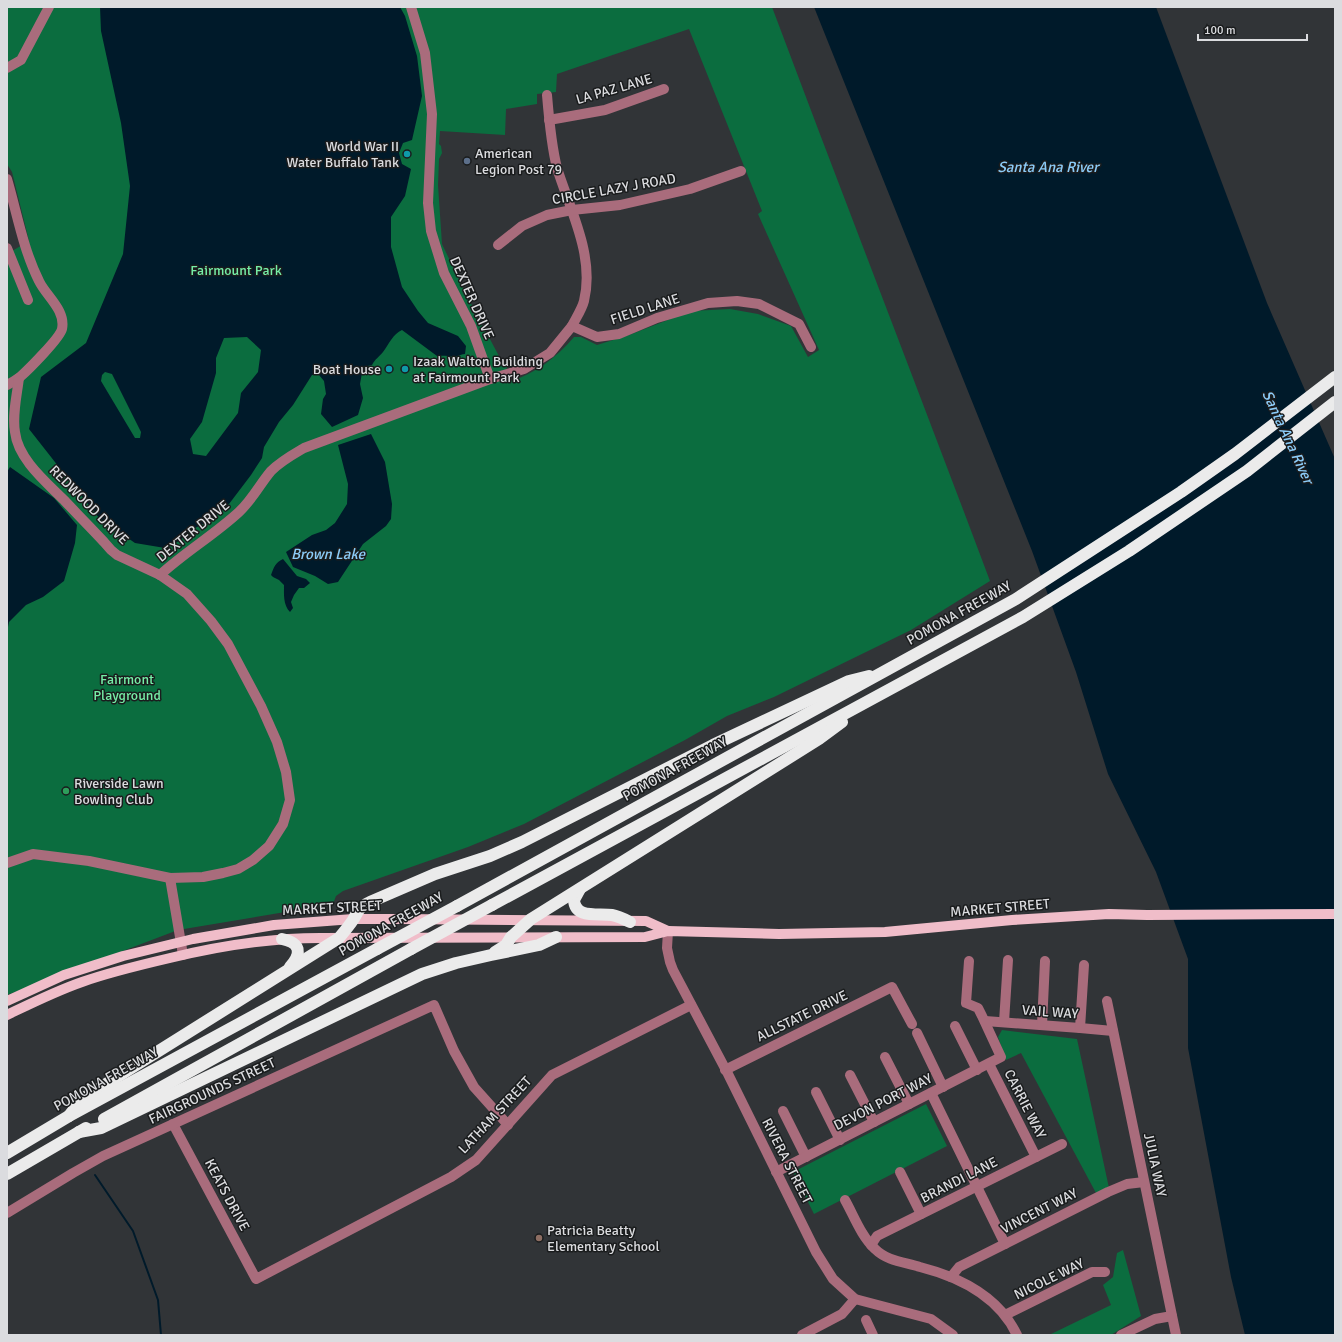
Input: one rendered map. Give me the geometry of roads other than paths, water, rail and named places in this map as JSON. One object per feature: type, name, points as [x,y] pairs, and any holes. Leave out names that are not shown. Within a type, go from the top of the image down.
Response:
[{"type":"highway","name":"POMONA FREEWAY","points":[[7,1152],[69,1116],[882,674],[1016,599],[1181,492],[1235,454],[1335,377]]},
{"type":"highway","points":[[7,1174],[79,1132],[411,949],[1022,617],[1129,551],[1247,471],[1331,406]]},
{"type":"highway","points":[[69,1116],[82,1099],[339,938],[362,906],[435,874],[490,856],[522,842],[713,745],[849,681],[882,674]]},
{"type":"highway","points":[[491,954],[506,945],[511,937],[531,919],[819,739],[884,692]]},
{"type":"highway","points":[[580,889],[574,900],[576,908],[580,912],[586,914],[613,915],[630,922]]},
{"type":"highway","points":[[79,1132],[101,1128],[422,974],[491,954],[539,945],[556,937]]},
{"type":"highway","points":[[282,939],[294,943],[298,951],[296,960],[287,970]]},
{"type":"main road","name":"MARKET STREET","points":[[7,1015],[44,997],[82,982],[124,969],[227,946],[282,939],[511,937],[645,938],[668,931],[779,934],[885,932],[1066,916],[1109,914],[1335,914]]},
{"type":"main road","name":"MARKET STREET","points":[[7,1001],[80,969],[122,956],[180,942],[274,925],[353,919],[531,919],[630,922],[646,921],[668,931]]},
{"type":"street","points":[[7,68],[21,60],[49,7]]},
{"type":"street","name":"DEXTER DRIVE","points":[[160,575],[180,557],[225,525],[246,506],[271,472],[284,459],[304,448],[490,379],[471,326],[444,274],[431,231],[428,203],[432,114],[425,52],[411,7]]},
{"type":"street","name":"LA PAZ LANE","points":[[549,120],[605,110],[664,89]]},
{"type":"street","points":[[490,379],[524,369],[550,353],[572,326],[584,301],[587,271],[582,243],[557,166],[549,120],[547,95]]},
{"type":"street","name":"CIRCLE LAZY J ROAD","points":[[498,245],[522,226],[547,215],[572,210],[620,204],[690,189],[740,171]]},
{"type":"street","points":[[7,179],[24,244],[39,282],[54,302],[63,318],[62,330],[34,363],[19,378],[7,386]]},
{"type":"street","points":[[7,248],[28,300]]},
{"type":"street","name":"FIELD LANE","points":[[572,326],[597,337],[619,334],[657,318],[708,303],[737,300],[759,304],[799,324],[811,347]]},
{"type":"street","name":"REDWOOD DRIVE","points":[[7,863],[33,854],[89,861],[170,878],[203,877],[223,873],[238,869],[253,860],[268,846],[284,824],[290,800],[286,772],[277,742],[261,706],[228,644],[211,621],[187,594],[160,575],[116,555],[28,462],[19,446],[15,433],[19,378]]},
{"type":"street","points":[[170,878],[183,955]]},
{"type":"street","name":"RIVERA STREET","points":[[668,931],[667,948],[670,962],[816,1252],[833,1279],[855,1299],[931,1319],[953,1335]]},
{"type":"street","points":[[1004,1022],[1008,960]]},
{"type":"street","points":[[969,961],[966,1003],[978,1008],[985,1021]]},
{"type":"street","points":[[1042,1025],[1045,961]]},
{"type":"street","points":[[1080,1028],[1084,965]]},
{"type":"street","name":"ALLSTATE DRIVE","points":[[725,1070],[892,987],[943,1087]]},
{"type":"street","name":"JULIA WAY","points":[[1107,1001],[1176,1335]]},
{"type":"street","name":"FAIRGROUNDS STREET","points":[[7,1213],[103,1156],[434,1005],[454,1051],[474,1088],[508,1125]]},
{"type":"street","name":"LATHAM STREET","points":[[256,1279],[451,1177],[476,1160],[552,1075],[691,1005]]},
{"type":"street","name":"VAIL WAY","points":[[985,1021],[1113,1031]]},
{"type":"street","name":"DEVON PORT WAY","points":[[776,1172],[1001,1057],[985,1021]]},
{"type":"street","points":[[955,1026],[978,1070]]},
{"type":"street","points":[[885,1057],[910,1104]]},
{"type":"street","name":"CARRIE WAY","points":[[989,1064],[1036,1157]]},
{"type":"street","points":[[850,1075],[874,1122]]},
{"type":"street","points":[[816,1092],[840,1140]]},
{"type":"street","points":[[931,1094],[1006,1244]]},
{"type":"street","points":[[783,1111],[806,1157]]},
{"type":"street","name":"KEATS DRIVE","points":[[173,1124],[256,1279]]},
{"type":"street","name":"BRANDI LANE","points":[[871,1245],[877,1236],[1062,1144]]},
{"type":"street","points":[[900,1172],[921,1214]]},
{"type":"street","name":"VINCENT WAY","points":[[951,1277],[959,1267],[1108,1192],[1126,1184],[1144,1182]]},
{"type":"street","points":[[845,1200],[865,1238],[884,1256],[951,1277],[964,1283],[994,1304],[1005,1316],[1017,1335]]},
{"type":"street","name":"NICOLE WAY","points":[[1005,1316],[1092,1272],[1105,1272]]},
{"type":"street","points":[[802,1335],[842,1314],[855,1299]]},
{"type":"street","points":[[1121,1335],[1155,1319],[1172,1316]]},
{"type":"street","points":[[866,1320],[873,1335]]},
{"type":"water","points":[[100,7],[400,7],[405,16],[417,56],[422,96],[412,140],[403,143],[399,153],[402,164],[411,169],[405,196],[391,217],[391,247],[402,287],[418,311],[428,323],[458,336],[466,346],[465,354],[458,356],[437,356],[402,330],[394,337],[372,365],[363,367],[360,384],[363,398],[358,415],[332,427],[321,414],[323,399],[326,394],[324,381],[319,375],[312,375],[293,405],[279,422],[264,447],[262,458],[229,504],[211,520],[191,530],[179,541],[165,548],[135,543],[99,518],[29,429],[41,377],[86,343],[123,254],[130,186],[121,123],[101,31]],"holes":[[[247,337],[261,350],[258,372],[241,393],[238,413],[206,456],[193,454],[190,439],[202,422],[216,373],[216,358],[224,338]],[[105,372],[112,374],[141,432],[140,438],[135,438],[101,381],[102,375]]]},
{"type":"water","name":"Santa Ana River","points":[[814,7],[1156,7],[1267,303],[1335,459],[1335,1335],[1245,1335],[1231,1277],[1188,1048],[1188,959],[1156,872],[1108,774],[1076,672],[1032,551]]},
{"type":"water","name":"Brown Lake","points":[[371,434],[385,462],[392,504],[391,519],[386,526],[363,544],[338,582],[328,584],[315,576],[293,567],[286,552],[312,535],[326,530],[335,523],[347,504],[348,484],[338,445]]},
{"type":"water","points":[[10,467],[54,498],[77,525],[75,543],[64,581],[43,597],[26,605],[9,622],[7,632],[7,472]]},
{"type":"water","points":[[283,559],[297,576],[306,579],[310,583],[304,588],[299,588],[294,595],[291,602],[293,608],[290,612],[285,603],[284,585],[271,575],[278,562]]},
{"type":"waterway","points":[[95,1175],[133,1231],[158,1300],[161,1335]]},
{"type":"place","name":"World War II Water Buffalo Tank","points":[[407,154]]},
{"type":"place","name":"American Legion Post 79","points":[[467,161]]},
{"type":"place","name":"Boat House","points":[[389,369]]},
{"type":"place","name":"Izaak Walton Building at Fairmount Park","points":[[405,369]]},
{"type":"place","name":"Riverside Lawn Bowling Club","points":[[66,791]]},
{"type":"place","name":"Patricia Beatty Elementary School","points":[[539,1238]]},
{"type":"park label","name":"Fairmount Park","points":[[236,270]]},
{"type":"park label","name":"Fairmont Playground","points":[[127,688]]}]
